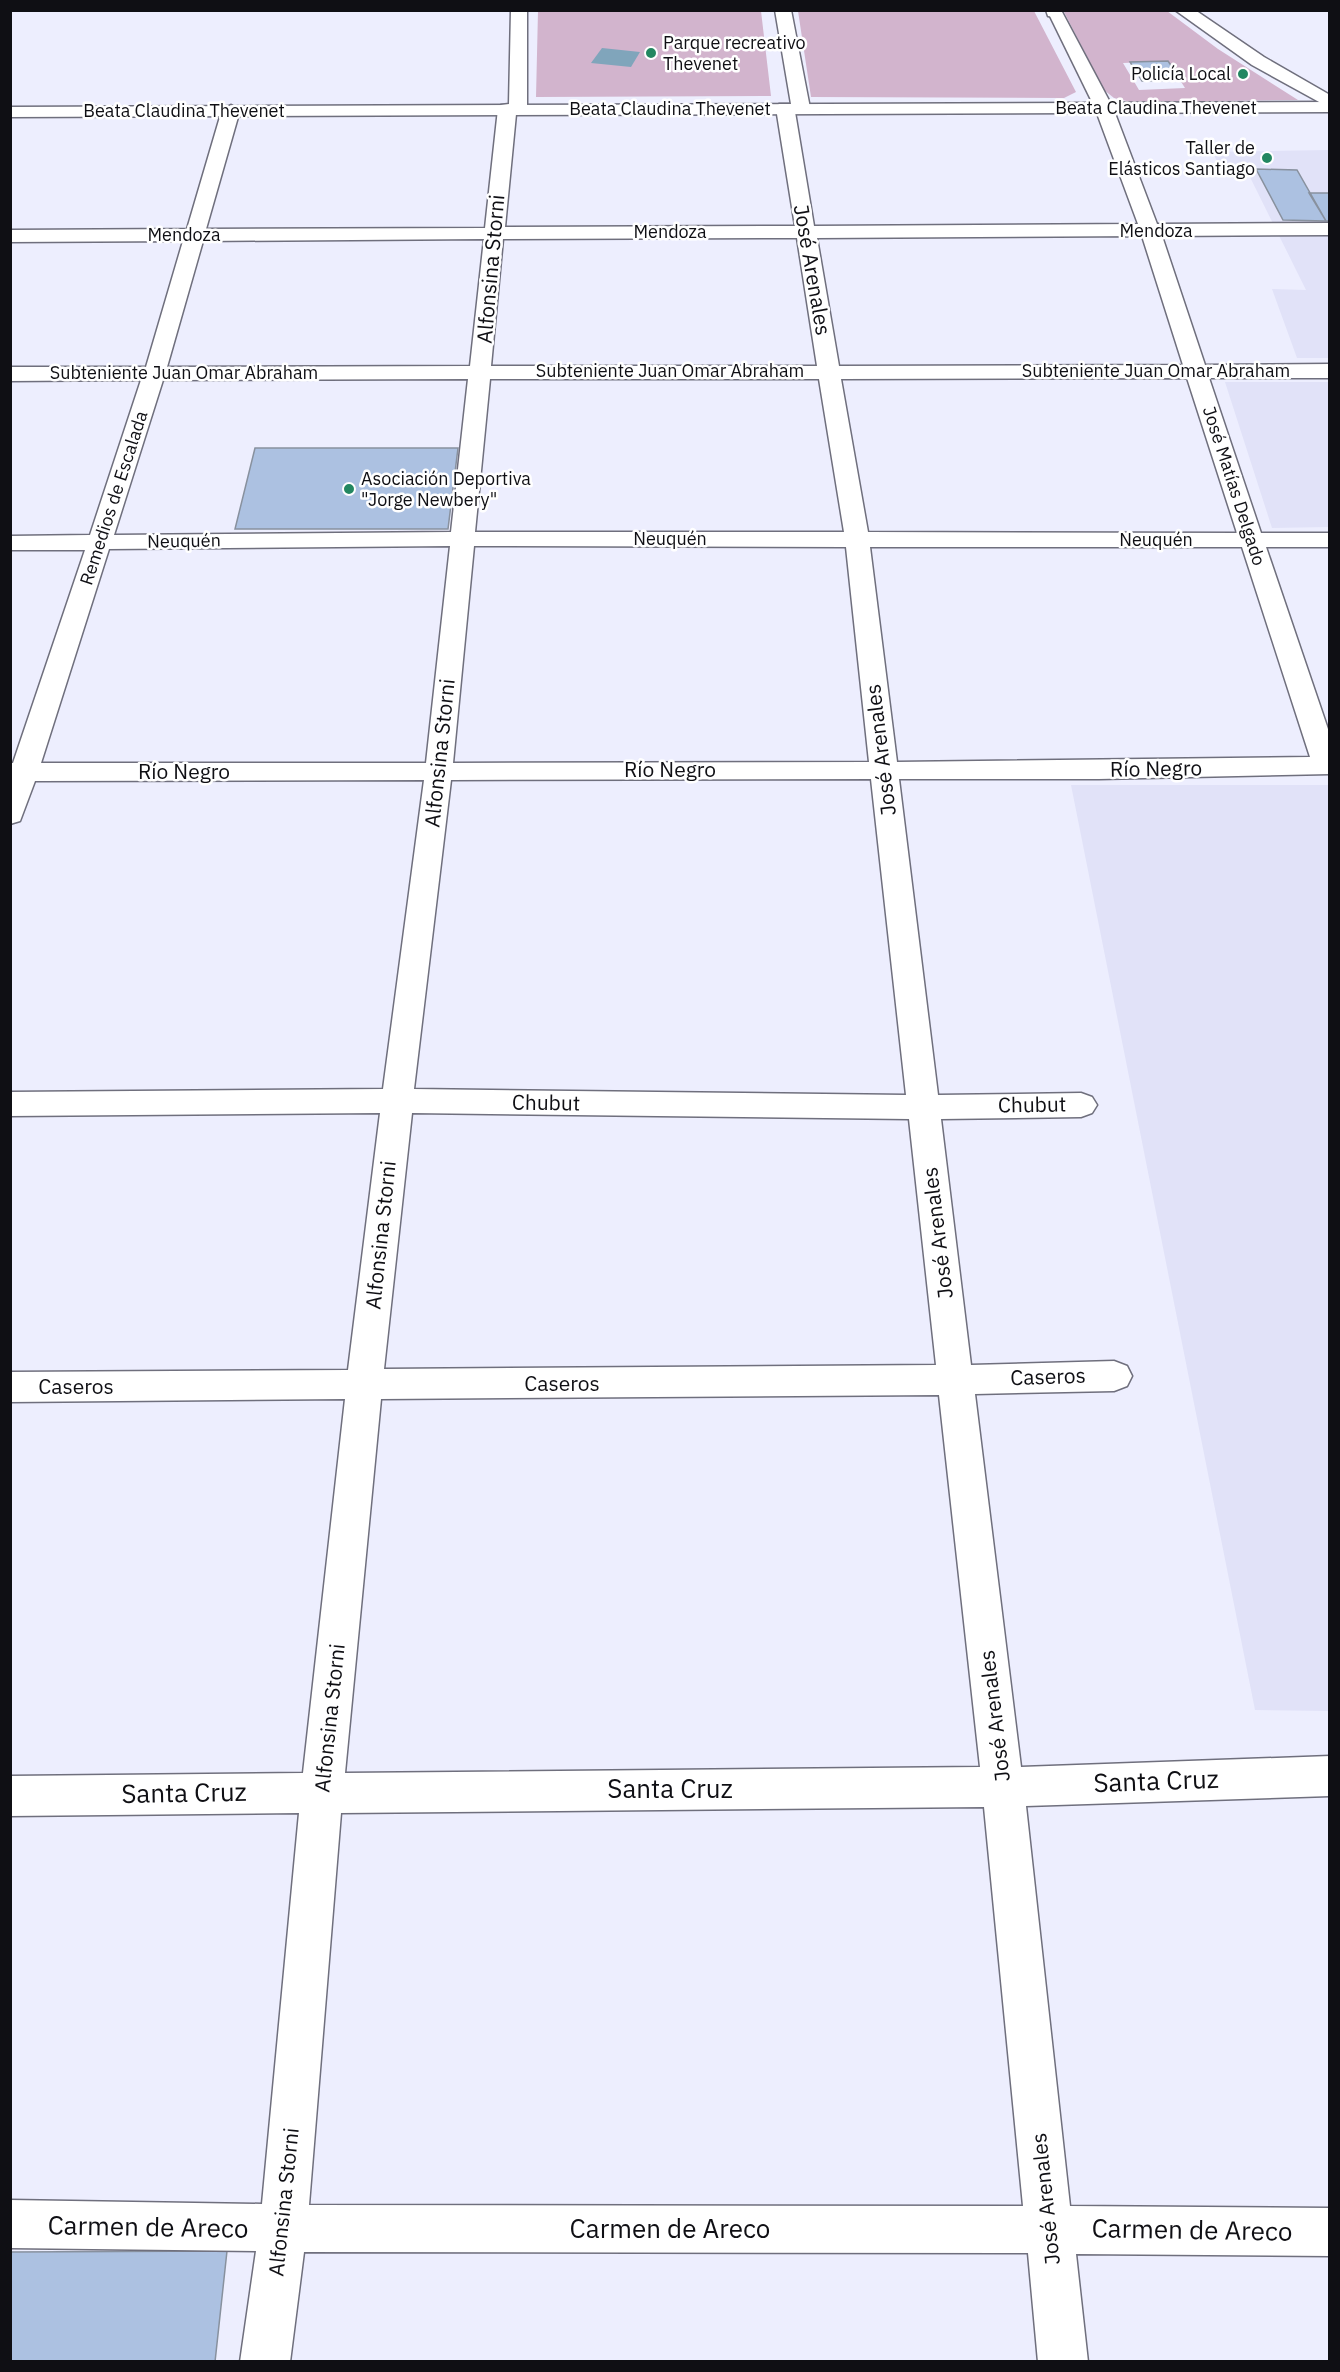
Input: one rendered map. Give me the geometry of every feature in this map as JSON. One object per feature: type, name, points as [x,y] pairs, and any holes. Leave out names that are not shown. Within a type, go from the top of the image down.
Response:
[{"type":"street","name":"Alfonsina Storni","points":[[265,2361],[283,2230],[322,1792],[364,1385],[438,771],[482,371],[493,233],[512,109],[519,10]]},
{"type":"street","name":"José Arenales","points":[[783,10],[805,231],[831,371],[857,540],[1003,1787],[1064,2361]]},
{"type":"street","points":[[1183,10],[1258,61],[1329,105]]},
{"type":"street","points":[[1205,10],[1329,89]]},
{"type":"street","name":"José Matías Delgado","points":[[1054,11],[1104,108],[1150,231],[1328,765]]},
{"type":"street","name":"Beata Claudina Thevenet","points":[[10,112],[1104,108],[1329,105]]},
{"type":"street","name":"Remedios de Escalada","points":[[10,815],[18,772],[99,542],[155,372],[231,110]]},
{"type":"street","name":"Mendoza","points":[[10,236],[1329,230]]},
{"type":"street","name":"Subteniente Juan Omar Abraham","points":[[10,374],[482,371],[1329,371]]},
{"type":"street","name":"Neuquén","points":[[10,543],[464,539],[1329,540]]},
{"type":"street","name":"Río Negro","points":[[18,772],[1099,770],[1328,765]]},
{"type":"street","name":"Chubut","points":[[10,1104],[397,1101],[923,1107],[1081,1105]]},
{"type":"street","name":"Caseros","points":[[10,1387],[955,1380],[1114,1376]]},
{"type":"street","name":"Santa Cruz","points":[[10,1796],[1003,1787],[1329,1776]]},
{"type":"street","name":"Carmen de Areco","points":[[10,2224],[283,2230],[1049,2228],[1329,2232]]},
{"type":"shaded area","points":[[1063,10],[1167,11],[1218,49],[1298,100],[1131,102],[1114,98],[1104,90]],"holes":[[[1168,61],[1185,88],[1139,90],[1123,63]]]},
{"type":"shaded area","name":"Parque recreativo Thevenet","points":[[538,11],[761,11],[771,96],[536,97]]},
{"type":"shaded area","points":[[798,11],[1034,11],[1076,92],[1064,98],[811,97]]},
{"type":"shaded area","points":[[602,48],[640,52],[631,67],[591,63]]},
{"type":"shaded area","points":[[1329,150],[1329,358],[1297,358],[1272,289],[1306,290],[1246,169],[1221,168],[1212,152]]},
{"type":"shaded area","points":[[1225,382],[1329,382],[1329,527],[1272,528]]},
{"type":"shaded area","points":[[1071,785],[1329,785],[1329,1711],[1255,1710]]},
{"type":"building","points":[[1168,61],[1181,80],[1142,81],[1130,62]]},
{"type":"building","points":[[1256,169],[1297,170],[1326,221],[1283,220]]},
{"type":"building","points":[[1309,193],[1330,193],[1330,221],[1326,221]]},
{"type":"building","name":"Asociación Deportiva \"Jorge Newbery\"","points":[[255,448],[458,448],[448,529],[235,529]]},
{"type":"building","points":[[227,2251],[215,2362],[10,2362],[10,2252]]},
{"type":"place","name":"Parque recreativo Thevenet","points":[[651,53]]},
{"type":"place","name":"Policía Local","points":[[1243,74]]},
{"type":"place","name":"Taller de Elásticos Santiago","points":[[1267,158]]},
{"type":"place","name":"Asociación Deportiva \"Jorge Newbery\"","points":[[349,489]]}]
